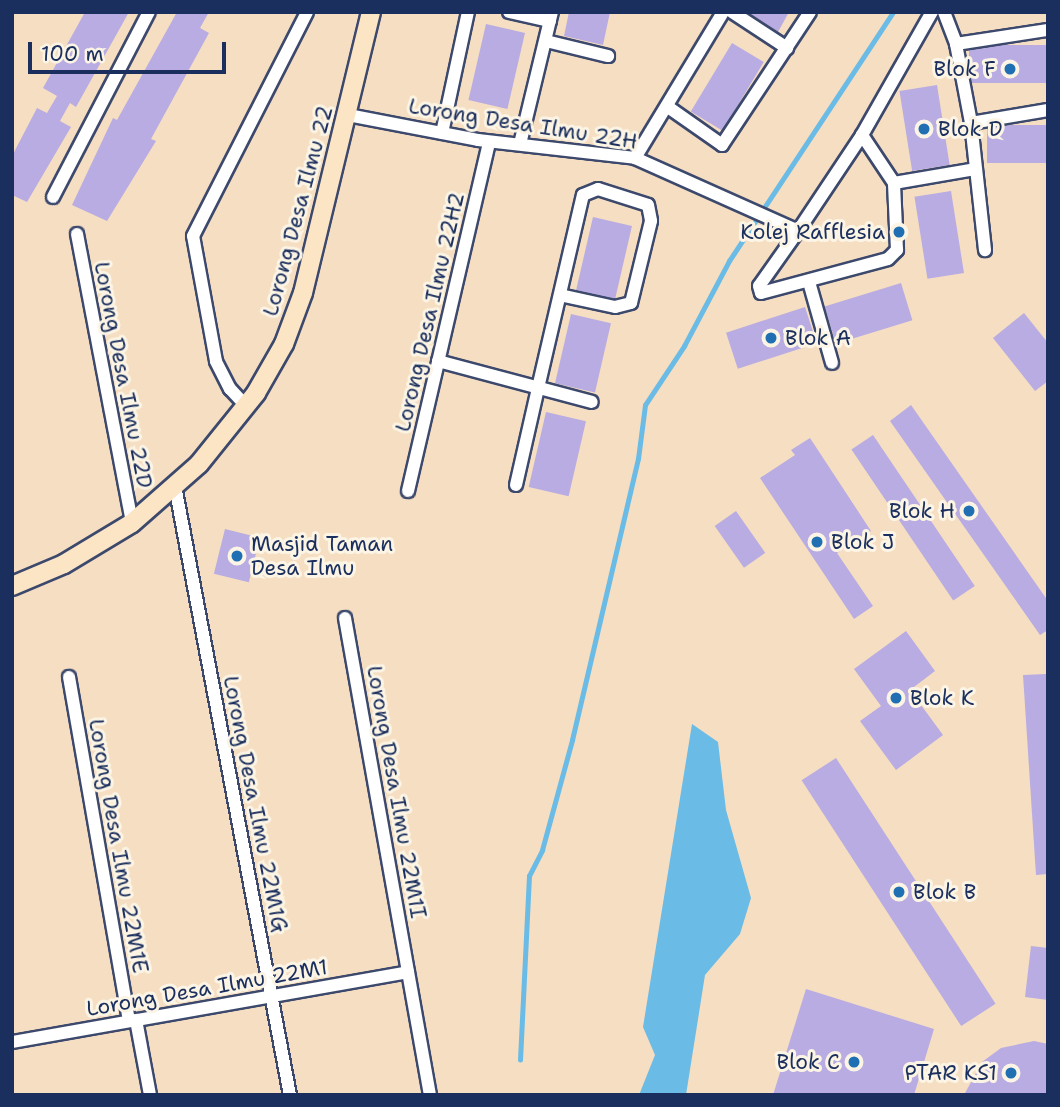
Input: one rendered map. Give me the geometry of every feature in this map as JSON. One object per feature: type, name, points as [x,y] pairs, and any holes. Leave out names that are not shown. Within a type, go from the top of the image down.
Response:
[{"type":"street","points":[[52,197],[149,12]]},
{"type":"street","points":[[247,407],[230,389],[216,361],[193,236],[205,204],[307,12]]},
{"type":"street","name":"Lorong Desa Ilmu 22","points":[[12,586],[84,553],[132,523],[175,486],[247,407],[292,327],[348,115],[371,12]]},
{"type":"street","points":[[442,133],[468,12]]},
{"type":"street","points":[[509,12],[551,17],[520,144]]},
{"type":"street","points":[[635,158],[723,12]]},
{"type":"street","points":[[732,12],[787,48]]},
{"type":"street","points":[[668,107],[721,146],[810,12]]},
{"type":"street","points":[[862,135],[894,183],[899,242],[895,253],[763,295],[758,288],[862,135],[932,12]]},
{"type":"street","points":[[944,12],[956,44],[971,123],[985,250]]},
{"type":"street","points":[[956,44],[1048,30]]},
{"type":"street","points":[[546,41],[608,57]]},
{"type":"street","points":[[971,123],[1048,110]]},
{"type":"street","name":"Lorong Desa Ilmu 22H","points":[[348,115],[489,142],[635,158],[727,196],[798,231]]},
{"type":"street","name":"Lorong Desa Ilmu 22H2","points":[[408,491],[489,142]]},
{"type":"street","points":[[894,183],[975,169]]},
{"type":"street","points":[[516,485],[538,388],[560,295],[585,192],[598,189],[648,205],[651,221],[631,303],[615,307],[560,295]]},
{"type":"street","name":"Lorong Desa Ilmu 22D","points":[[77,234],[132,523]]},
{"type":"street","points":[[809,282],[832,363]]},
{"type":"street","points":[[438,361],[592,402]]},
{"type":"street","name":"Lorong Desa Ilmu 22M1G","points":[[175,486],[290,1095]]},
{"type":"street","name":"Lorong Desa Ilmu 22M1I","points":[[345,618],[430,1095]]},
{"type":"street","name":"Lorong Desa Ilmu 22M1E","points":[[69,677],[133,1021],[150,1095]]},
{"type":"street","name":"Lorong Desa Ilmu 22M1","points":[[12,1042],[408,972]]},
{"type":"water","points":[[692,724],[718,742],[726,810],[751,898],[740,934],[705,975],[686,1095],[639,1095],[655,1055],[643,1027]]},
{"type":"building","points":[[85,12],[129,12],[76,107],[70,103],[60,121],[71,127],[27,202],[12,195],[12,156],[37,108],[47,113],[57,96],[43,88]]},
{"type":"building","points":[[177,12],[209,12],[200,28],[209,33],[151,139],[156,141],[107,221],[72,205],[113,118],[117,120]]},
{"type":"building","points":[[569,12],[610,12],[603,45],[564,36]]},
{"type":"building","points":[[748,12],[789,12],[778,32]]},
{"type":"building","points":[[486,24],[525,33],[507,109],[468,100]]},
{"type":"building","points":[[732,43],[764,62],[723,131],[691,112]]},
{"type":"building","name":"Blok F","points":[[969,45],[1048,45],[1048,83],[969,83]]},
{"type":"building","name":"Blok D","points":[[937,85],[950,165],[912,171],[899,91]]},
{"type":"building","points":[[987,125],[1048,125],[1048,163],[987,163]]},
{"type":"building","points":[[951,191],[964,273],[927,279],[914,197]]},
{"type":"building","points":[[593,217],[632,226],[615,299],[576,290]]},
{"type":"building","points":[[901,283],[912,320],[836,344],[824,306]]},
{"type":"building","name":"Blok A","points":[[805,307],[817,343],[738,369],[726,333]]},
{"type":"building","points":[[1024,313],[1048,343],[1048,381],[1035,391],[993,338]]},
{"type":"building","points":[[571,314],[611,323],[595,392],[555,383]]},
{"type":"building","name":"Blok H","points":[[911,405],[1048,601],[1048,630],[1040,635],[890,421]]},
{"type":"building","points":[[546,412],[586,421],[569,496],[529,487]]},
{"type":"building","points":[[873,435],[975,586],[953,600],[851,450]]},
{"type":"building","points":[[810,438],[871,531],[837,553],[873,606],[854,619],[760,478],[795,455],[791,450]]},
{"type":"building","points":[[736,511],[765,553],[744,568],[715,526]]},
{"type":"building","name":"Masjid Taman Desa Ilmu","points":[[225,529],[260,538],[249,582],[214,574]]},
{"type":"building","name":"Blok K","points":[[906,631],[935,671],[910,690],[943,735],[896,770],[860,721],[881,706],[854,669]]},
{"type":"building","points":[[1046,674],[1048,874],[1036,875],[1023,675]]},
{"type":"building","name":"Blok B","points":[[836,758],[996,1004],[961,1026],[802,780]]},
{"type":"building","points":[[1031,946],[1048,948],[1048,1000],[1025,997]]},
{"type":"building","name":"Blok C","points":[[806,989],[934,1029],[914,1095],[773,1095]]},
{"type":"building","name":"PTAR KS1","points":[[1034,1041],[1048,1044],[1048,1095],[964,1095],[982,1062],[1001,1048]]},
{"type":"waterway","points":[[520,1060],[529,876],[542,850],[572,740],[638,459],[645,405],[684,346],[729,261],[893,12]]},
{"type":"place","name":"Blok F","points":[[1010,69]]},
{"type":"place","name":"Blok D","points":[[924,129]]},
{"type":"place","name":"Kolej Rafflesia","points":[[899,232]]},
{"type":"place","name":"Blok A","points":[[771,338]]},
{"type":"place","name":"Blok H","points":[[969,511]]},
{"type":"place","name":"Blok J","points":[[817,542]]},
{"type":"place","name":"Masjid Taman Desa Ilmu","points":[[237,556]]},
{"type":"place","name":"Blok K","points":[[896,698]]},
{"type":"place","name":"Blok B","points":[[899,892]]},
{"type":"place","name":"Blok C","points":[[854,1062]]},
{"type":"place","name":"PTAR KS1","points":[[1011,1073]]}]
